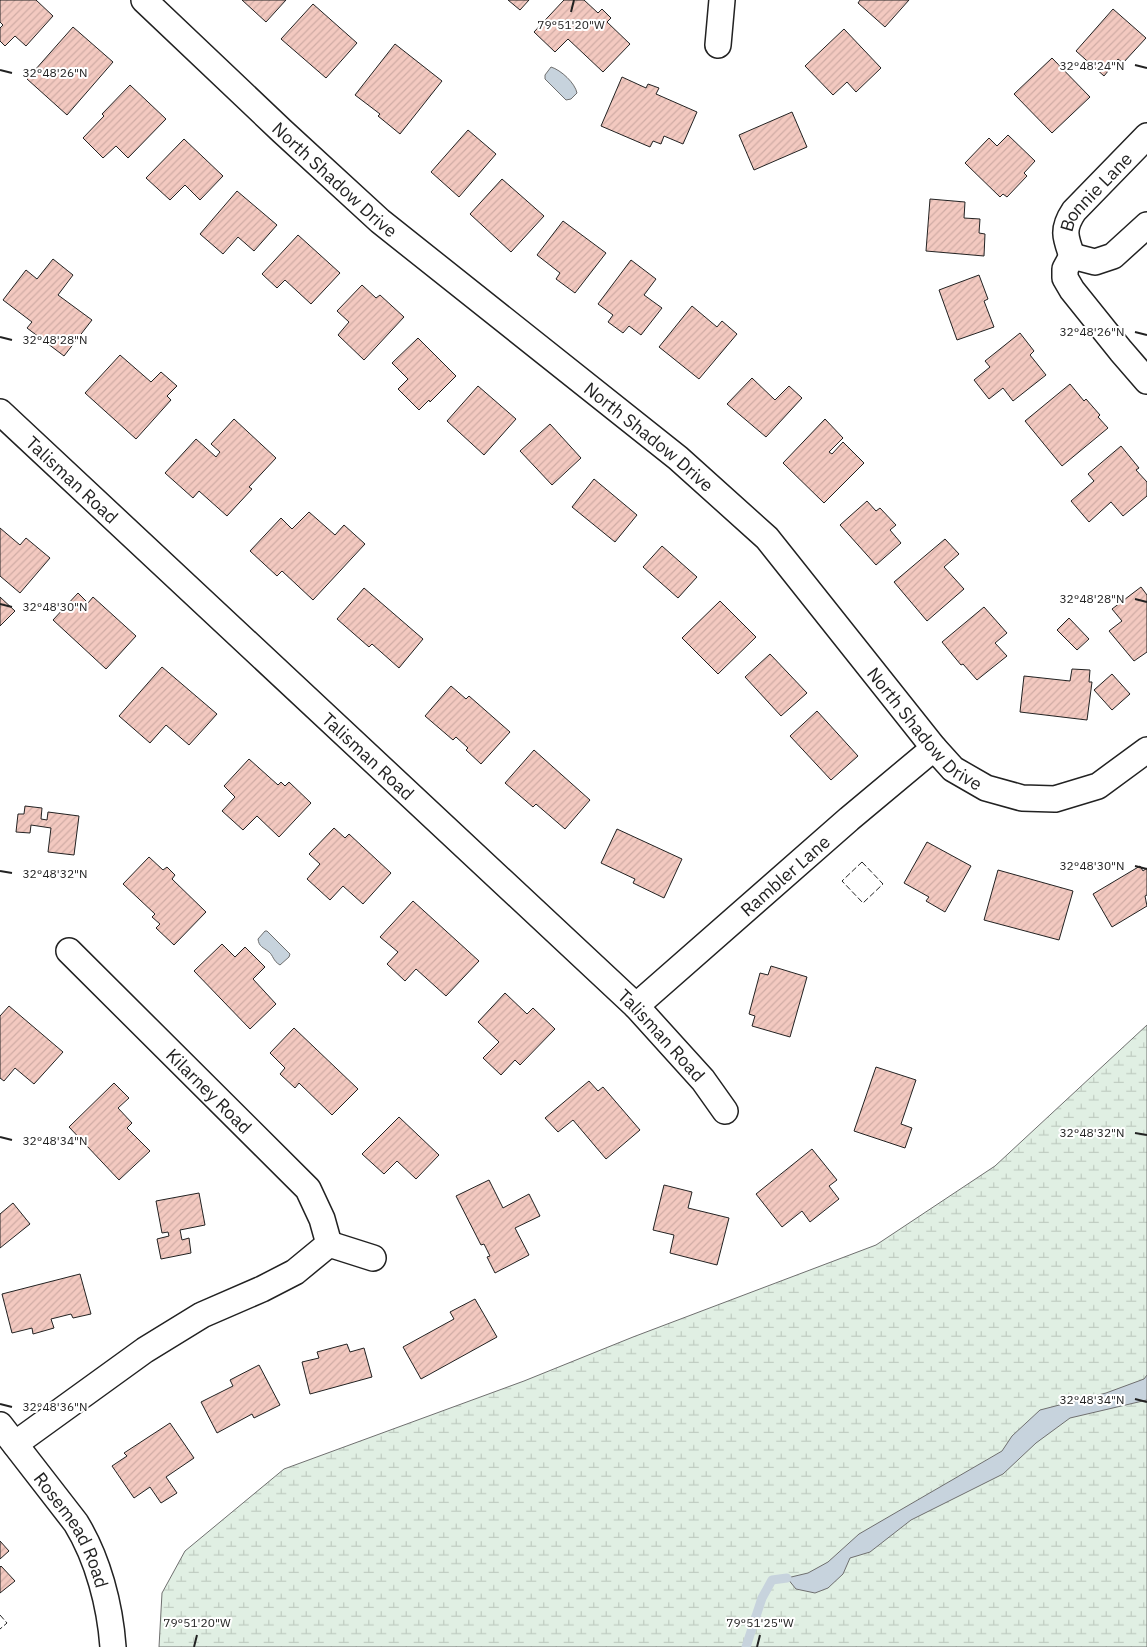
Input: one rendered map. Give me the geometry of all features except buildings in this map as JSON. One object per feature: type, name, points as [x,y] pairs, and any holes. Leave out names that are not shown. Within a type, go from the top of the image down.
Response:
[{"type":"street","name":"North Shadow Drive","points":[[144,0],[380,221],[678,458],[766,538],[781,554],[934,748],[953,769],[986,788],[1022,798],[1055,799],[1098,786],[1147,750]]},
{"type":"street","points":[[718,46],[722,0]]},
{"type":"street","name":"Bonnie Lane","points":[[1147,136],[1074,211],[1067,221],[1065,236],[1072,256],[1065,269],[1065,278],[1072,290],[1147,381]]},
{"type":"street","name":"Bonnie Lane","points":[[1072,256],[1095,262],[1113,256],[1147,225]]},
{"type":"street","name":"Talisman Road","points":[[0,412],[636,1006],[702,1080],[725,1111]]},
{"type":"street","name":"Rambler Lane","points":[[636,1006],[842,825],[934,748]]},
{"type":"street","name":"Kilarney Road","points":[[69,950],[308,1189],[322,1219],[328,1244]]},
{"type":"street","points":[[8,1434],[202,1315],[295,1272],[328,1244],[373,1258]]},
{"type":"street","name":"Rosemead Road","points":[[8,1434],[76,1523],[86,1540],[104,1593],[112,1626],[113,1647]]},
{"type":"green space","points":[[1147,1025],[1147,1647],[159,1647],[162,1593],[185,1551],[284,1469],[524,1381],[633,1337],[876,1245],[995,1166]]},
{"type":"shaded area","points":[[551,67],[563,74],[574,85],[577,93],[571,99],[566,100],[545,79],[545,75]]},
{"type":"shaded area","points":[[265,931],[290,954],[280,965],[259,944],[258,939]]},
{"type":"shaded area","points":[[1147,1375],[1147,1400],[1070,1418],[1036,1443],[1003,1474],[911,1520],[870,1552],[850,1558],[843,1574],[828,1588],[815,1593],[796,1589],[787,1578],[808,1573],[828,1562],[859,1534],[1002,1451],[1012,1436],[1040,1410],[1106,1393],[1144,1379]]},
{"type":"waterway","points":[[746,1647],[762,1598],[772,1580],[787,1578]]},
{"type":"fence","points":[[862,862],[883,884],[863,903],[842,881],[862,862]]},
{"type":"fence","points":[[0,1615],[7,1623],[0,1629]]}]
